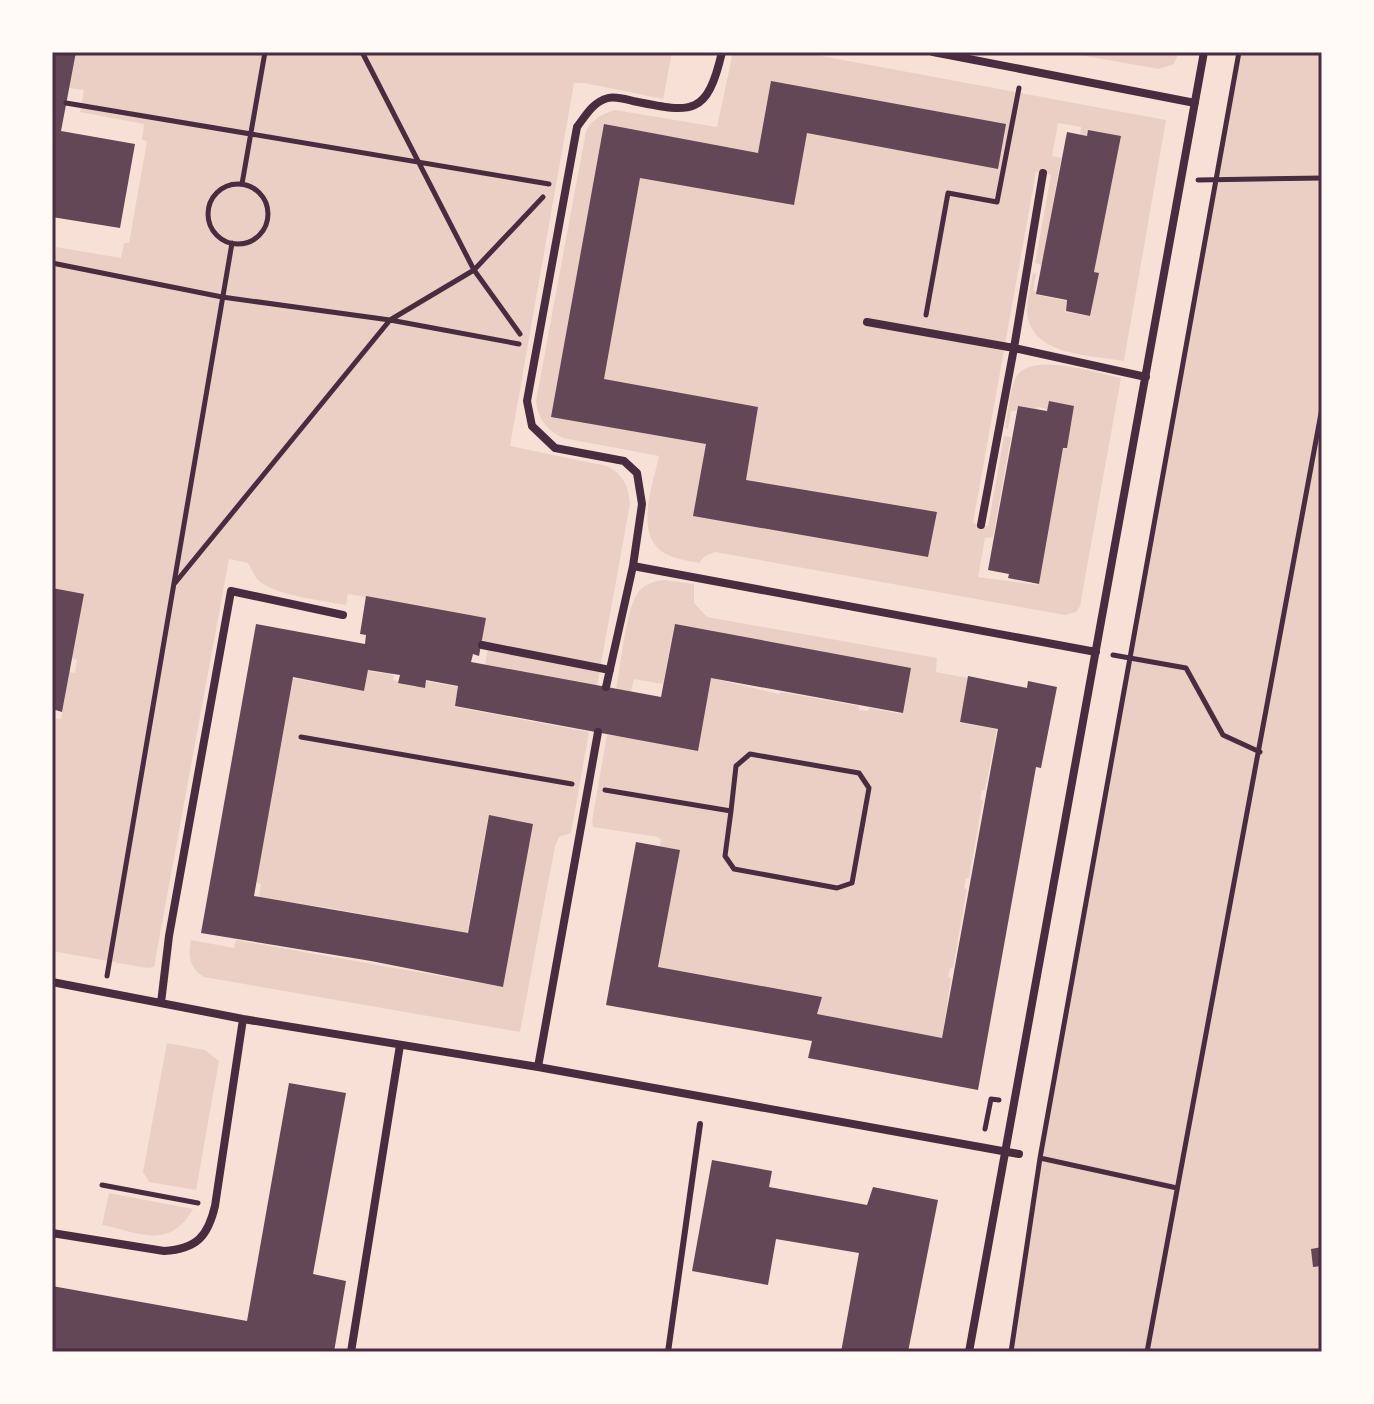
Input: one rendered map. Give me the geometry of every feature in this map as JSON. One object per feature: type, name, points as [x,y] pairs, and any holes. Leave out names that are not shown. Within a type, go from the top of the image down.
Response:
[{"type":"street","points":[[606,687],[633,566],[642,504],[637,473],[624,461],[555,448],[532,426],[527,401],[536,347],[577,127],[593,105],[611,97],[678,110],[702,101],[715,85],[722,52]]},
{"type":"street","points":[[933,52],[1195,103]]},
{"type":"street","points":[[969,1352],[1204,52]]},
{"type":"street","points":[[981,525],[1043,173]]},
{"type":"street","points":[[867,322],[1014,348],[1146,377]]},
{"type":"street","points":[[633,566],[1096,652]]},
{"type":"street","points":[[161,1003],[169,936],[231,591],[343,615]]},
{"type":"street","points":[[482,645],[610,670]]},
{"type":"street","points":[[538,1067],[598,732]]},
{"type":"street","points":[[52,982],[243,1019],[538,1067],[1019,1154]]},
{"type":"street","points":[[52,1233],[164,1251],[180,1250],[202,1238],[210,1227],[215,1206],[243,1019]]},
{"type":"street","points":[[351,1352],[400,1045]]},
{"type":"lane","points":[[668,1352],[700,1124]]},
{"type":"path","points":[[242,184],[265,52]]},
{"type":"path","points":[[52,263],[222,297],[390,320],[527,345],[474,270],[362,52]]},
{"type":"path","points":[[1011,1352],[1040,1158],[1239,52]]},
{"type":"path","points":[[923,332],[948,193],[997,202],[1022,69]]},
{"type":"path","points":[[66,103],[555,184],[474,270],[390,320],[174,583]]},
{"type":"path","points":[[1181,181],[1322,178]]},
{"type":"path","points":[[242,184],[259,192],[268,209],[268,219],[259,236],[242,244],[232,243],[215,233],[210,224],[210,204],[222,188],[242,184]]},
{"type":"path","points":[[104,993],[232,243]]},
{"type":"path","points":[[1147,1352],[1322,408]]},
{"type":"path","points":[[1096,652],[1186,668],[1223,735],[1260,752]]},
{"type":"path","points":[[301,737],[731,811]]},
{"type":"path","points":[[750,754],[859,773],[869,788],[852,883],[837,888],[734,869],[725,856],[731,811],[736,766],[750,754]]},
{"type":"path","points":[[1040,1158],[1177,1188]]},
{"type":"path","points":[[102,1185],[215,1206]]},
{"type":"shaded area","points":[[75,52],[672,52],[663,99],[574,83],[510,446],[607,466],[621,477],[626,486],[630,504],[597,686],[485,666],[488,646],[480,644],[484,618],[348,594],[346,605],[299,597],[265,585],[248,563],[229,559],[154,967],[147,968],[52,951],[52,718],[61,719],[69,672],[75,673],[77,660],[71,658],[83,595],[52,589],[52,269],[56,247],[121,258],[124,243],[129,243],[147,141],[142,140],[144,124],[80,112],[84,90],[68,88]]},
{"type":"shaded area","points":[[733,52],[800,52],[1166,120],[1124,361],[1064,351],[1050,345],[1038,337],[1030,326],[1027,311],[1033,273],[1036,274],[1033,290],[1037,295],[1067,301],[1065,312],[1090,316],[1098,274],[1094,272],[1118,137],[1088,131],[1086,137],[1080,136],[1081,127],[1058,123],[1052,156],[1061,158],[1042,265],[1035,263],[1051,175],[1036,172],[973,523],[988,526],[1004,436],[1011,437],[993,537],[985,538],[978,577],[1038,585],[1062,449],[1067,448],[1074,407],[1049,402],[1047,409],[1037,407],[1036,411],[1017,407],[1016,411],[1011,411],[1008,429],[1005,428],[1015,379],[1022,370],[1048,365],[1080,368],[1121,378],[1080,606],[1076,612],[1065,615],[715,552],[699,563],[668,555],[657,547],[648,524],[650,496],[659,456],[563,438],[552,432],[541,419],[536,401],[586,131],[591,123],[615,110],[717,127]]},
{"type":"shaded area","points":[[1062,52],[1179,52],[1174,64],[1159,69]]},
{"type":"shaded area","points":[[1239,52],[1322,52],[1322,1352],[1011,1352],[1040,1158]]},
{"type":"shaded area","points":[[665,580],[694,584],[694,603],[707,617],[937,658],[936,672],[968,678],[960,723],[997,729],[985,790],[982,790],[980,799],[983,800],[969,878],[966,878],[964,888],[967,889],[953,968],[950,968],[948,977],[951,978],[942,1038],[817,1016],[658,969],[679,851],[659,848],[661,840],[658,837],[593,827],[607,735],[617,736],[711,678],[779,694],[859,706],[859,710],[868,711],[869,708],[901,714],[909,670],[674,626],[663,684],[634,679],[631,692],[616,690],[626,627],[637,594],[653,582]]},
{"type":"shaded area","points":[[368,671],[394,675],[393,680],[415,687],[425,681],[458,687],[455,707],[589,732],[571,833],[559,837],[555,846],[520,1032],[204,977],[193,966],[191,940],[234,948],[236,940],[503,987],[532,825],[488,817],[467,934],[259,898],[261,884],[256,882],[292,678],[364,691]]},
{"type":"shaded area","points":[[167,1043],[205,1050],[219,1061],[196,1190],[149,1182],[143,1172]]},
{"type":"shaded area","points":[[109,1193],[193,1209],[174,1230],[164,1234],[141,1234],[102,1225]]},
{"type":"building","points":[[52,52],[76,52],[61,131],[135,144],[120,228],[52,217]]},
{"type":"building","points":[[771,81],[1006,124],[998,169],[807,133],[794,205],[640,178],[604,379],[758,407],[746,480],[937,512],[928,557],[693,516],[706,444],[551,417],[604,124],[758,153]]},
{"type":"building","points":[[1088,130],[1121,136],[1094,272],[1099,273],[1090,316],[1066,311],[1067,300],[1036,294],[1067,132],[1087,136]]},
{"type":"building","points":[[1049,401],[1074,406],[1067,448],[1063,448],[1039,584],[1008,578],[1009,574],[988,570],[1018,406],[1047,411]]},
{"type":"building","points":[[52,588],[84,594],[62,712],[52,709]]},
{"type":"building","points":[[366,596],[486,618],[479,656],[473,654],[471,662],[661,697],[675,624],[911,668],[903,713],[711,678],[698,751],[455,706],[458,686],[426,680],[425,688],[398,683],[400,675],[368,670],[364,691],[293,677],[254,896],[468,933],[489,815],[533,824],[503,987],[201,933],[256,624],[365,644],[366,635],[360,634]]},
{"type":"building","points":[[968,676],[1027,688],[1028,681],[1057,687],[1041,768],[1036,767],[978,1090],[808,1058],[812,1041],[606,1005],[636,842],[680,850],[658,967],[822,997],[817,1014],[942,1038],[998,729],[960,722]]},
{"type":"building","points":[[289,1083],[346,1093],[313,1274],[346,1281],[334,1352],[52,1352],[52,1286],[247,1321]]},
{"type":"building","points":[[712,1160],[772,1171],[769,1187],[867,1205],[873,1187],[938,1200],[908,1352],[841,1352],[859,1253],[776,1239],[768,1285],[692,1271]]},
{"type":"building","points":[[1322,1247],[1322,1266],[1313,1267],[1311,1249]]}]
